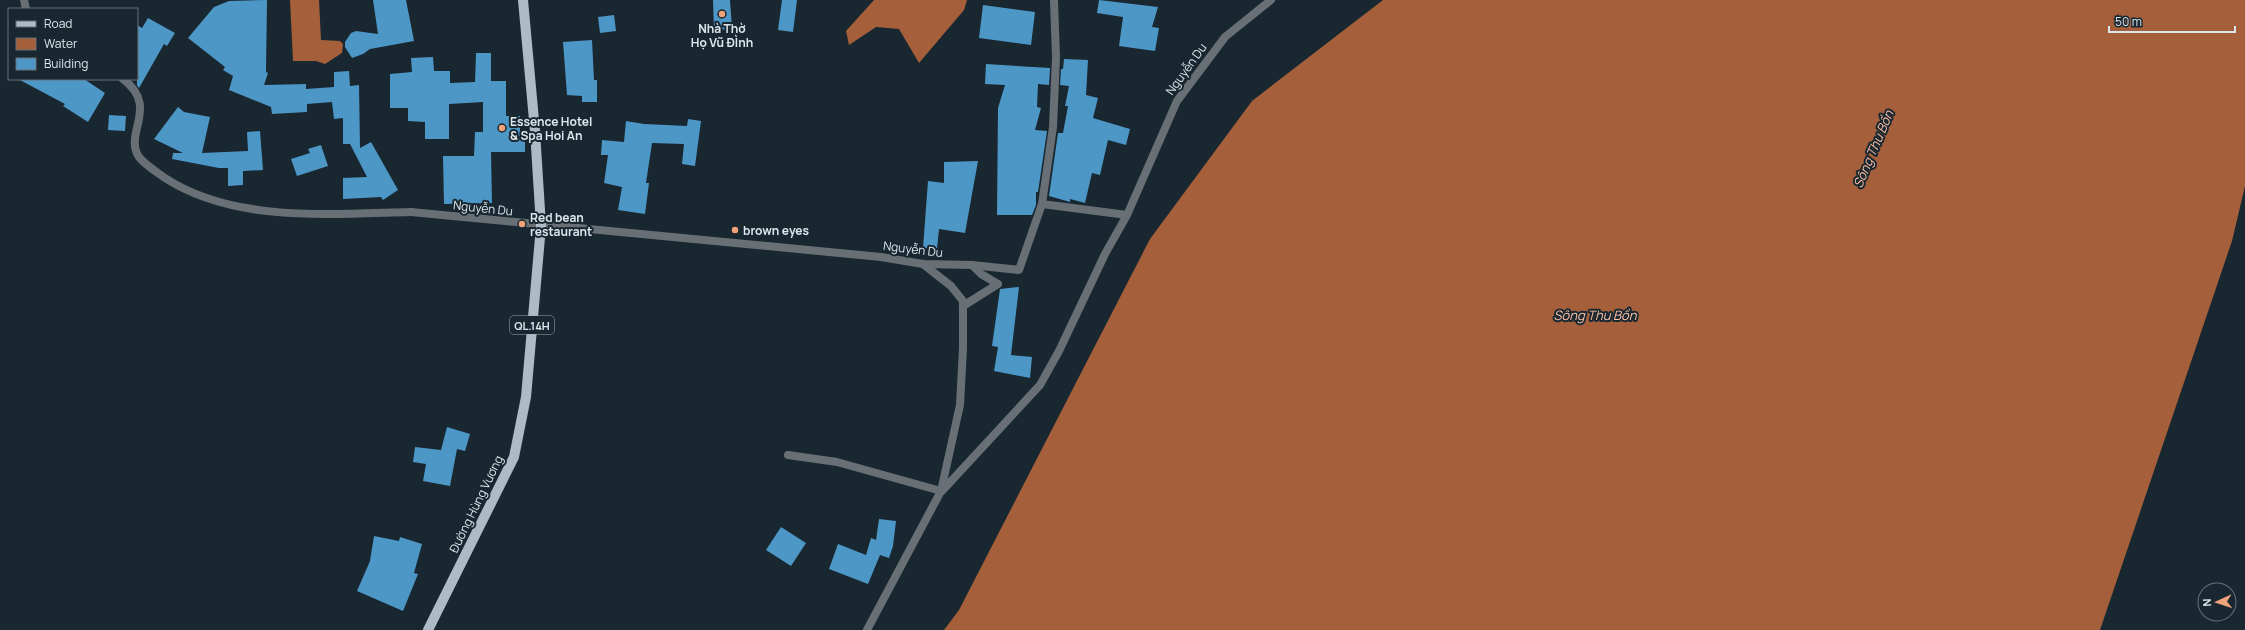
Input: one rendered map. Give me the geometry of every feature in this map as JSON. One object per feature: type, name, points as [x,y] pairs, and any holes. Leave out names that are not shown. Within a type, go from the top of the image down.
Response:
[{"type":"main road","name":"Đường Hùng Vương","points":[[428,630],[514,457],[526,397],[541,226],[535,131],[523,0]]},
{"type":"street","points":[[1054,0],[1056,57],[1053,127],[1042,204],[1127,215]]},
{"type":"street","name":"Nguyễn Du","points":[[941,491],[1040,385],[1059,351],[1105,254],[1127,215],[1177,100],[1226,36],[1271,0]]},
{"type":"street","name":"Nguyễn Du","points":[[124,80],[131,85],[140,100],[135,143],[139,156],[156,172],[180,188],[202,198],[274,211],[313,214],[411,212],[541,226],[881,257],[923,264],[972,265],[1019,270],[1042,204]]},
{"type":"street","points":[[867,630],[941,491],[960,405],[963,348],[963,302],[951,286],[923,264]]},
{"type":"street","points":[[962,306],[998,284],[982,274],[972,265]]},
{"type":"street","points":[[788,455],[837,462],[941,491]]},
{"type":"water","points":[[290,0],[319,0],[321,40],[340,41],[343,44],[342,53],[325,64],[316,61],[293,61]]},
{"type":"water","points":[[874,0],[967,0],[964,10],[919,63],[899,29],[876,27],[849,45],[846,31]]},
{"type":"water","name":"Sông Thu Bồn","points":[[1383,0],[2245,0],[2245,186],[2232,241],[2100,630],[944,630],[959,610],[1150,239],[1252,101]]},
{"type":"building","points":[[267,0],[266,72],[268,73],[264,85],[306,84],[306,89],[334,87],[334,72],[349,71],[350,86],[359,85],[360,148],[371,142],[398,190],[383,200],[381,197],[343,199],[343,178],[367,177],[350,144],[343,144],[343,118],[334,119],[332,102],[307,104],[307,112],[272,114],[271,107],[229,90],[233,76],[223,70],[225,67],[188,38],[214,7],[229,1]]},
{"type":"building","points":[[373,0],[406,0],[414,41],[370,49],[363,54],[352,58],[345,47],[345,42],[351,33],[356,31],[378,34]]},
{"type":"building","name":"Nhà Thờ Họ Vũ ĐÌnh","points":[[713,0],[730,0],[732,29],[714,30]]},
{"type":"building","points":[[782,0],[797,0],[793,32],[778,30]]},
{"type":"building","points":[[1099,0],[1158,7],[1152,27],[1159,28],[1155,51],[1119,46],[1123,17],[1097,13]]},
{"type":"building","points":[[983,5],[1035,12],[1031,45],[979,38]]},
{"type":"building","points":[[614,15],[616,31],[600,33],[598,17]]},
{"type":"building","points":[[148,18],[175,33],[167,46],[164,44],[139,88],[137,85],[138,26],[142,28]]},
{"type":"building","points":[[592,40],[594,80],[597,80],[597,102],[582,102],[582,96],[567,95],[563,42]]},
{"type":"building","points":[[476,53],[491,53],[491,81],[506,81],[506,116],[520,116],[520,134],[525,134],[525,152],[491,152],[492,203],[444,204],[443,156],[474,156],[475,132],[483,132],[483,102],[449,104],[449,139],[425,139],[425,122],[408,121],[408,108],[390,108],[390,74],[412,72],[411,58],[433,57],[434,71],[450,71],[450,83],[475,82]]},
{"type":"building","points":[[1064,59],[1088,60],[1086,95],[1098,98],[1093,118],[1130,129],[1126,145],[1108,140],[1100,175],[1092,173],[1085,203],[1070,199],[1070,202],[1049,196],[1058,133],[1063,133],[1068,106],[1065,106],[1069,86],[1060,85],[1061,69],[1063,69]]},
{"type":"building","points":[[986,64],[1050,68],[1049,85],[1038,84],[1037,107],[1041,108],[1035,130],[1047,131],[1038,192],[1036,192],[1036,205],[1032,215],[997,215],[998,108],[1005,85],[985,84]]},
{"type":"building","points":[[20,80],[86,80],[105,93],[88,122],[63,106],[65,104]]},
{"type":"building","points":[[178,107],[184,112],[210,117],[202,153],[248,151],[247,132],[260,131],[263,170],[243,171],[243,185],[228,186],[228,168],[219,168],[172,159],[173,153],[183,153],[154,139]]},
{"type":"building","points":[[109,115],[126,116],[125,131],[108,130]]},
{"type":"building","points":[[688,119],[701,121],[695,166],[682,164],[684,144],[652,143],[646,183],[649,183],[645,214],[618,210],[622,187],[604,183],[608,155],[601,155],[602,140],[624,142],[626,121],[644,124],[687,126]]},
{"type":"building","points":[[321,145],[328,166],[297,176],[291,159],[310,153],[308,149]]},
{"type":"building","points":[[978,161],[965,233],[939,229],[937,249],[923,248],[928,181],[944,183],[944,162]]},
{"type":"building","points":[[1019,287],[1011,355],[1032,357],[1030,378],[994,371],[998,347],[992,346],[1000,289]]},
{"type":"building","points":[[447,427],[470,434],[465,451],[457,449],[450,486],[423,481],[426,464],[413,462],[415,447],[441,450]]},
{"type":"building","points":[[879,519],[896,521],[893,546],[889,558],[880,555],[868,584],[829,569],[838,544],[866,555],[871,538],[876,540]]},
{"type":"building","points":[[781,527],[806,543],[791,566],[766,550]]},
{"type":"building","points":[[374,536],[399,541],[400,537],[422,544],[414,573],[418,574],[403,611],[357,591],[370,561]]},
{"type":"place","name":"Nhà Thờ Họ Vũ ĐÌnh","points":[[722,14]]},
{"type":"place","name":"Essence Hotel & Spa Hoi An","points":[[502,128]]},
{"type":"place","name":"Red bean restaurant","points":[[522,224]]},
{"type":"place","name":"brown eyes","points":[[735,230]]}]
